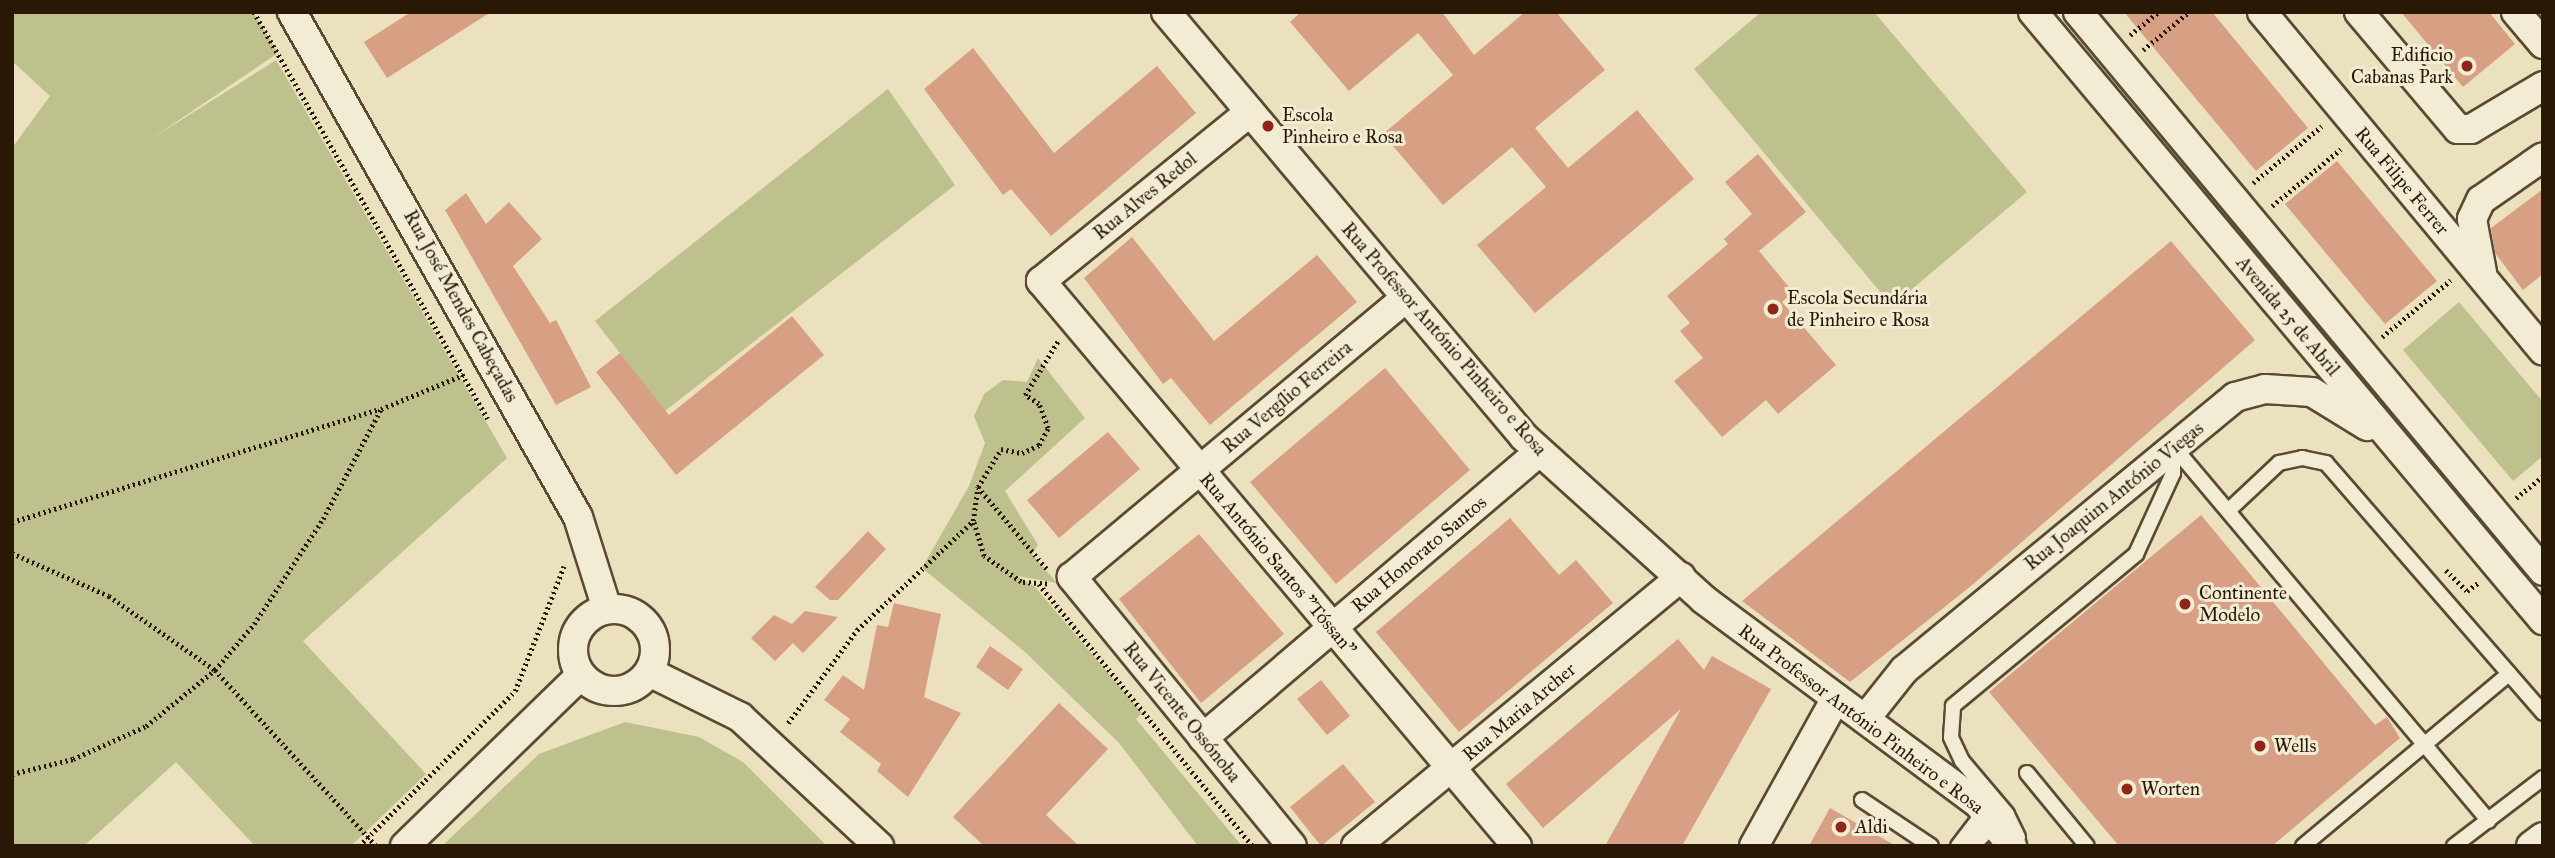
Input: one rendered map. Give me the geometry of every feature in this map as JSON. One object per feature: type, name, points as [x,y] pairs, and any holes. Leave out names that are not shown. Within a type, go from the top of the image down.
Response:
[{"type":"street","name":"Rua José Mendes Cabeçadas","points":[[292,12],[578,517],[607,609]]},
{"type":"street","name":"Rua Professor António Pinheiro e Rosa","points":[[1166,12],[1539,452],[1681,577],[1990,817],[2012,846]]},
{"type":"street","name":"Avenida 25 de Abril","points":[[2033,12],[2543,620]]},
{"type":"street","name":"Avenida 25 de Abril","points":[[2078,12],[2543,571]]},
{"type":"street","name":"Rua Filipe Ferrer","points":[[2262,12],[2543,350]]},
{"type":"street","points":[[2359,12],[2458,129],[2471,129],[2543,86]]},
{"type":"street","points":[[2516,12],[2543,44]]},
{"type":"street","name":"Rua Alves Redol","points":[[1041,281],[1250,112]]},
{"type":"street","points":[[2409,190],[2456,211],[2481,200],[2543,157]]},
{"type":"street","points":[[2478,272],[2472,219],[2481,200]]},
{"type":"street","name":"Rua António Santos \"Tóssan\"","points":[[1041,281],[1517,846]]},
{"type":"street","name":"Rua Vergílio Ferreira","points":[[1067,581],[1406,298]]},
{"type":"street","name":"Rua Joaquim António Viegas","points":[[1865,719],[1904,670],[2235,397],[2265,389],[2312,392],[2397,447]]},
{"type":"street","name":"Rua Honorato Santos","points":[[1203,738],[1539,452]]},
{"type":"street","name":"Rua Maria Archer","points":[[1356,846],[1681,577]]},
{"type":"street","name":"Rua Vicente Ossónoba","points":[[1067,581],[1292,846]]},
{"type":"street","points":[[607,609],[633,613],[651,633],[654,659],[649,671],[641,682],[616,692],[590,684],[581,675],[572,648],[575,635],[593,614],[607,609]]},
{"type":"street","points":[[649,671],[740,717],[878,846]]},
{"type":"street","points":[[405,846],[581,675]]},
{"type":"street","points":[[1754,846],[1836,698]]},
{"type":"street","points":[[2531,846],[2543,837]]},
{"type":"lane","points":[[2173,446],[2489,821]]},
{"type":"lane","points":[[2021,846],[2007,814],[1962,761],[1951,737],[1953,706],[2136,554],[2173,473],[2173,446]]},
{"type":"lane","points":[[2229,510],[2279,463],[2302,458],[2326,463],[2543,713]]},
{"type":"lane","points":[[2303,846],[2509,674]]},
{"type":"lane","points":[[2027,773],[2087,846]]},
{"type":"lane","points":[[2454,846],[2543,778]]},
{"type":"lane","points":[[1862,800],[1931,846]]},
{"type":"lane","points":[[1958,846],[1990,817]]},
{"type":"lane","points":[[1972,846],[1990,817]]},
{"type":"path","points":[[254,12],[490,422]]},
{"type":"path","points":[[2138,29],[2158,12]]},
{"type":"path","points":[[2150,45],[2189,12]]},
{"type":"path","points":[[2261,177],[2312,134]]},
{"type":"path","points":[[2280,200],[2332,156]]},
{"type":"path","points":[[2362,354],[2478,272]]},
{"type":"path","points":[[1067,581],[1021,582],[984,556],[973,521],[978,487],[1001,449],[1022,453],[1039,445],[1048,428],[1039,404],[1025,395],[1047,351],[1077,324]]},
{"type":"path","points":[[12,522],[381,409],[463,375]]},
{"type":"path","points":[[12,774],[74,759],[146,726],[215,670],[254,625],[323,519],[381,409]]},
{"type":"path","points":[[978,487],[1067,581]]},
{"type":"path","points":[[788,723],[858,631],[973,521]]},
{"type":"path","points":[[12,553],[109,596],[215,670],[376,846]]},
{"type":"path","points":[[359,846],[515,691],[563,581],[562,556]]},
{"type":"path","points":[[2448,568],[2467,591]]},
{"type":"path","points":[[1038,583],[1253,846]]},
{"type":"green space","points":[[12,12],[253,12],[278,53],[151,139],[276,60],[507,458],[303,641],[426,774],[351,846],[255,846],[176,762],[84,846],[12,846],[12,148],[50,96],[12,61]]},
{"type":"green space","points":[[1761,12],[1874,12],[2027,192],[1892,306],[1694,69]]},
{"type":"green space","points":[[888,89],[955,185],[665,411],[595,321]]},
{"type":"green space","points":[[2459,302],[2543,402],[2543,456],[2513,481],[2403,350]]},
{"type":"green space","points":[[1038,358],[1085,418],[1005,491],[1038,545],[1032,554],[1057,583],[1017,576],[1035,587],[1142,713],[1136,719],[1242,846],[1198,846],[1119,743],[1025,652],[922,568],[969,486],[985,443],[974,416],[984,394],[1003,380],[1027,382]]},
{"type":"green space","points":[[625,722],[699,737],[743,762],[827,846],[442,846],[539,754]]},
{"type":"building","points":[[411,12],[491,12],[387,78],[364,42]]},
{"type":"building","points":[[1301,12],[1442,12],[1474,55],[1525,12],[1556,12],[1605,70],[1535,128],[1568,168],[1637,110],[1694,179],[1535,313],[1477,245],[1546,187],[1512,147],[1443,205],[1383,134],[1453,75],[1418,33],[1349,91],[1290,22]]},
{"type":"building","points":[[2124,12],[2212,12],[2308,128],[2256,171]]},
{"type":"building","name":"Edificio Cabanas Park","points":[[2401,12],[2489,12],[2515,44],[2463,87]]},
{"type":"building","points":[[973,48],[1054,153],[1157,66],[1196,113],[1051,236],[1011,189],[1003,195],[924,89]]},
{"type":"building","points":[[1758,154],[1806,212],[1759,251],[1793,292],[1782,302],[1836,365],[1778,414],[1766,400],[1722,437],[1674,381],[1703,358],[1680,331],[1690,323],[1667,296],[1728,244],[1724,239],[1752,214],[1725,182]]},
{"type":"building","points":[[2337,161],[2437,281],[2385,324],[2285,204]]},
{"type":"building","points":[[2543,189],[2543,274],[2523,290],[2495,253],[2491,228]]},
{"type":"building","points":[[466,193],[486,224],[509,202],[542,239],[513,266],[550,323],[556,320],[591,387],[556,405],[445,210]]},
{"type":"building","points":[[1132,237],[1214,341],[1317,255],[1357,302],[1210,425],[1171,378],[1163,384],[1084,278]]},
{"type":"building","points":[[2171,241],[2255,340],[1971,586],[1850,682],[1742,601]]},
{"type":"building","points":[[792,316],[824,355],[676,475],[596,372],[620,353],[669,415]]},
{"type":"building","points":[[1385,368],[1470,470],[1336,584],[1250,482]]},
{"type":"building","points":[[1108,432],[1140,469],[1059,538],[1027,500]]},
{"type":"building","name":"Continente Modelo","points":[[2201,515],[2375,725],[2387,717],[2400,738],[2272,846],[2119,846],[1989,692]]},
{"type":"building","points":[[1510,518],[1559,575],[1576,560],[1613,603],[1459,732],[1376,632]]},
{"type":"building","points":[[868,531],[886,549],[838,600],[830,600],[815,587]]},
{"type":"building","points":[[1199,534],[1284,634],[1201,703],[1119,599]]},
{"type":"building","points":[[894,603],[941,614],[924,697],[961,713],[908,797],[877,771],[881,764],[840,732],[850,719],[824,700],[843,675],[864,690],[877,625],[888,627]]},
{"type":"building","points":[[805,611],[838,617],[803,653],[793,643],[775,661],[751,638],[774,615],[792,624]]},
{"type":"building","points":[[1678,639],[1704,670],[1712,656],[1771,689],[1682,846],[1605,846],[1681,709],[1543,828],[1506,784]]},
{"type":"building","points":[[990,646],[1023,669],[1008,690],[976,667]]},
{"type":"building","points":[[1321,680],[1350,716],[1327,735],[1297,699]]},
{"type":"building","points":[[1059,703],[1108,749],[1046,815],[1079,846],[984,846],[953,817]]},
{"type":"building","points":[[1343,764],[1375,802],[1321,846],[1290,807]]},
{"type":"building","name":"Aldi","points":[[1830,808],[1896,846],[1809,846]]},
{"type":"place","name":"Edificio Cabanas Park","points":[[2467,66]]},
{"type":"place","name":"Escola Pinheiro e Rosa","points":[[1268,126]]},
{"type":"place","name":"Escola Secundária de Pinheiro e Rosa","points":[[1773,309]]},
{"type":"place","name":"Continente Modelo","points":[[2185,604]]},
{"type":"place","name":"Wells","points":[[2260,746]]},
{"type":"place","name":"Worten","points":[[2127,789]]},
{"type":"place","name":"Aldi","points":[[1841,827]]}]
